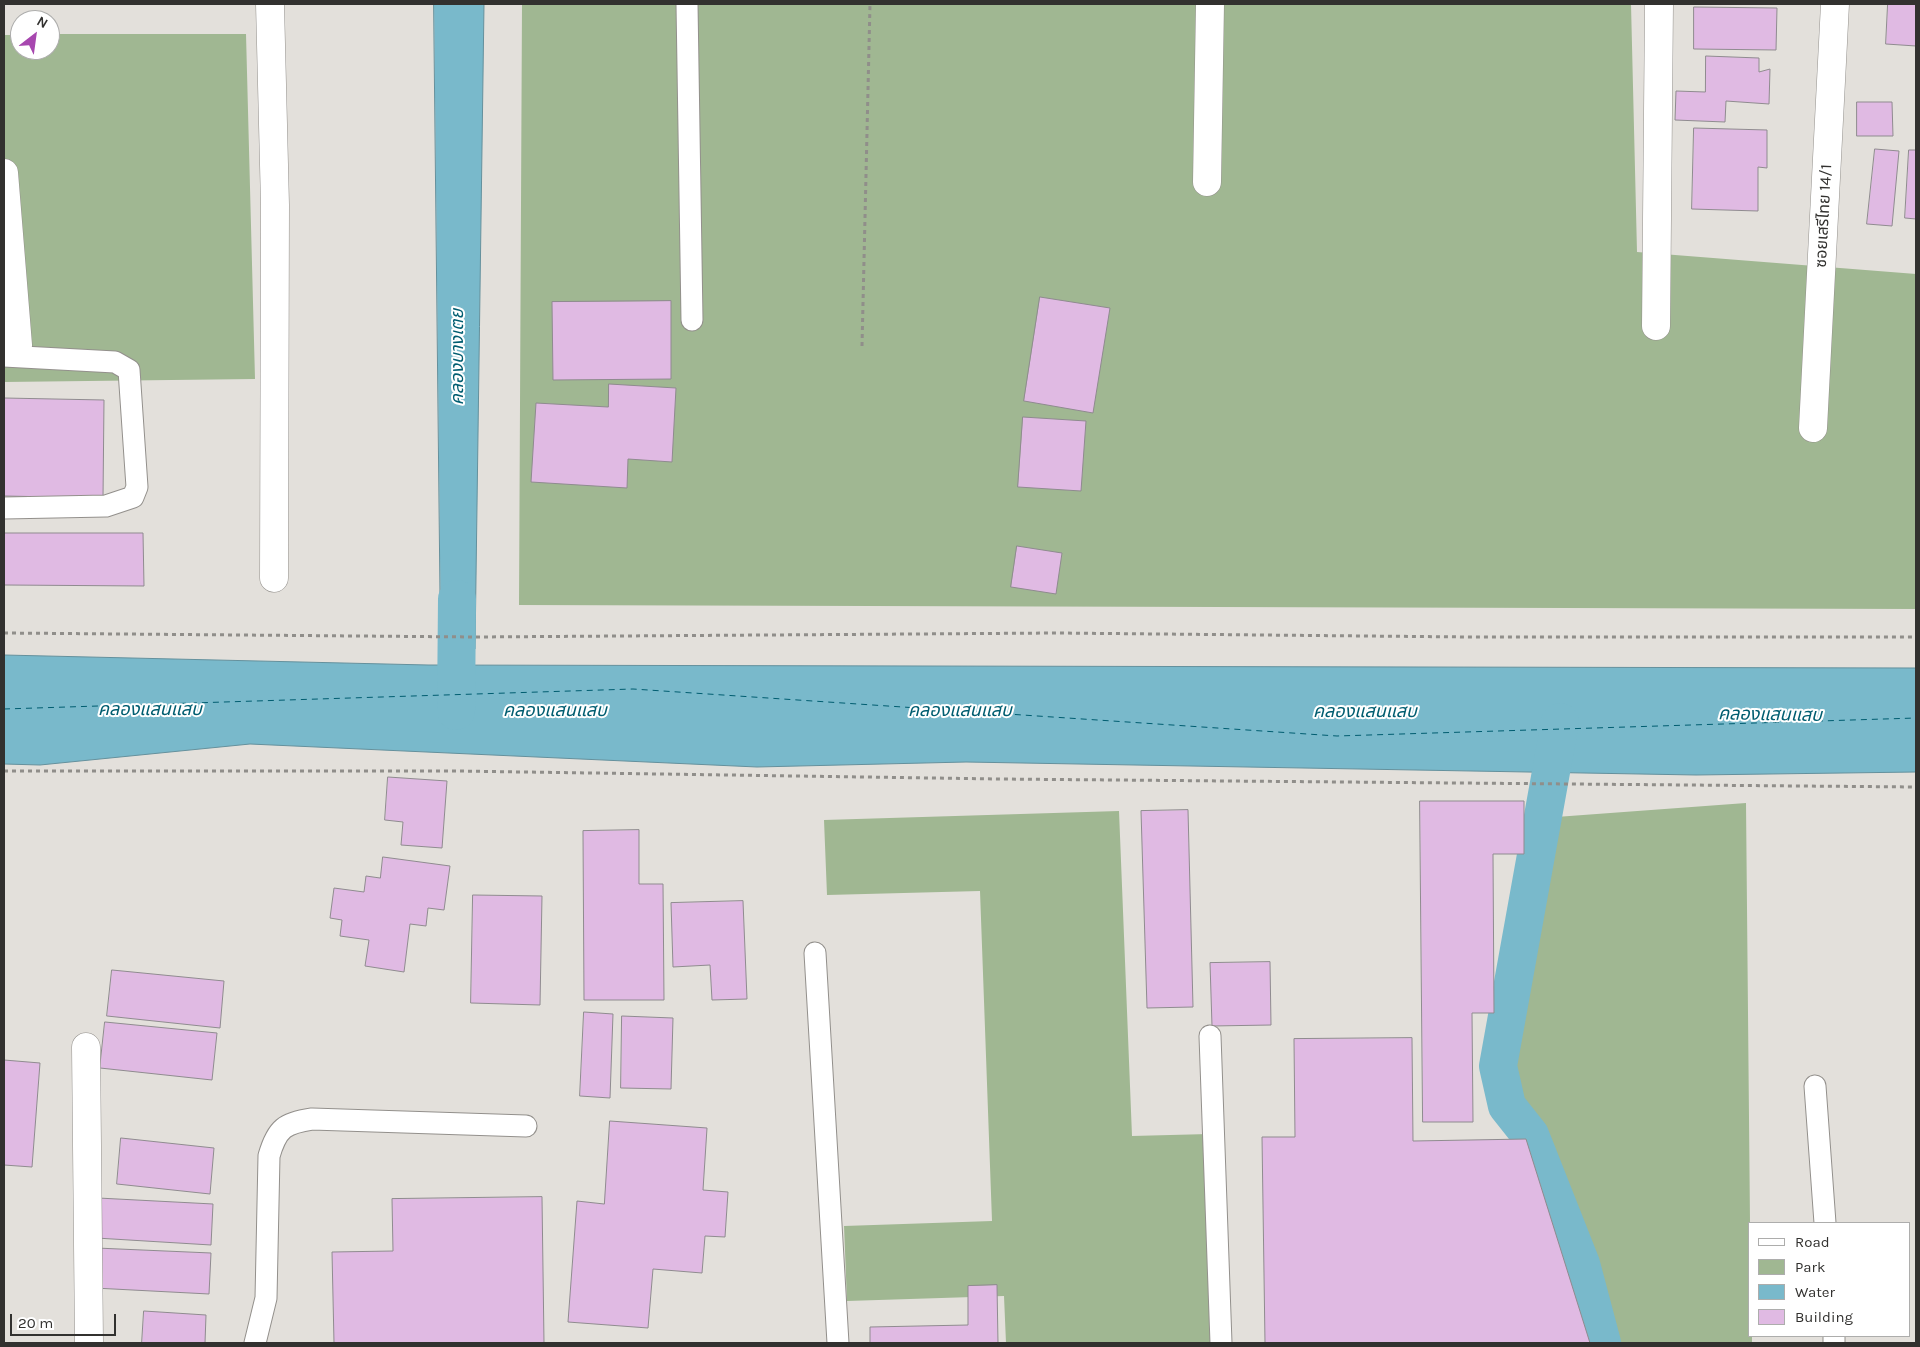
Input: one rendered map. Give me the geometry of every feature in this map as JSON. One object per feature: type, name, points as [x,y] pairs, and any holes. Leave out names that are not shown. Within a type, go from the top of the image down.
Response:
[{"type":"street","points":[[270,4],[275,205],[274,578]]},
{"type":"street","points":[[1207,182],[1210,4]]},
{"type":"street","points":[[1656,326],[1659,4]]},
{"type":"street","name":"ซอยเสรีไทย 14/1","points":[[1813,428],[1835,4]]},
{"type":"street","points":[[4,173],[13,352]]},
{"type":"street","points":[[86,1047],[89,1343]]},
{"type":"lane","points":[[687,4],[692,320]]},
{"type":"lane","points":[[4,508],[106,506],[133,497],[137,487],[129,370],[115,362],[13,352]]},
{"type":"lane","points":[[816,953],[838,1343]]},
{"type":"lane","points":[[1210,1036],[1221,1343]]},
{"type":"lane","points":[[1815,1086],[1825,1222]]},
{"type":"lane","points":[[254,1343],[266,1298],[269,1156],[272,1145],[280,1131],[290,1122],[312,1119],[526,1126]]},
{"type":"path","points":[[862,346],[870,4]]},
{"type":"path","points":[[4,632],[442,635],[476,637],[1056,633],[1480,637],[1916,637]]},
{"type":"path","points":[[4,771],[447,771],[1010,779],[1916,787]]},
{"type":"green space","points":[[522,4],[1631,4],[1637,252],[1916,274],[1916,609],[519,605]]},
{"type":"green space","points":[[60,34],[246,34],[255,379],[4,382],[4,35],[10,35],[10,60],[60,60]]},
{"type":"green space","points":[[1746,803],[1750,1222],[1748,1222],[1748,1337],[1752,1337],[1752,1343],[1614,1343],[1590,1245],[1507,1079],[1556,817]]},
{"type":"green space","points":[[1119,811],[1132,1136],[1209,1134],[1217,1343],[1006,1343],[1004,1296],[847,1301],[844,1226],[992,1221],[980,891],[827,895],[824,820]]},
{"type":"water","points":[[434,4],[484,4],[475,649],[441,650]]},
{"type":"water","name":"คลองแสนแสบ","points":[[4,655],[428,665],[1916,668],[1916,772],[1696,775],[966,762],[757,767],[250,744],[40,765],[4,764]]},
{"type":"building","points":[[1888,4],[1916,4],[1916,46],[1886,44]]},
{"type":"building","points":[[1694,7],[1777,8],[1776,50],[1694,49]]},
{"type":"building","points":[[1706,56],[1759,58],[1759,72],[1770,69],[1769,104],[1726,101],[1725,122],[1675,120],[1676,91],[1705,92]]},
{"type":"building","points":[[1857,102],[1892,102],[1893,136],[1857,136]]},
{"type":"building","points":[[1694,128],[1767,130],[1767,168],[1758,167],[1758,211],[1692,209]]},
{"type":"building","points":[[1875,149],[1899,151],[1892,226],[1867,224]]},
{"type":"building","points":[[1909,150],[1916,150],[1916,219],[1905,218]]},
{"type":"building","points":[[1040,297],[1110,308],[1093,413],[1024,401]]},
{"type":"building","points":[[671,301],[671,379],[553,380],[552,302]]},
{"type":"building","points":[[609,384],[676,388],[672,462],[628,459],[627,488],[531,482],[536,403],[608,407]]},
{"type":"building","points":[[4,398],[104,400],[103,498],[4,496]]},
{"type":"building","points":[[1023,417],[1086,421],[1081,491],[1018,487]]},
{"type":"building","points":[[4,533],[143,533],[144,586],[4,585]]},
{"type":"building","points":[[1017,546],[1062,553],[1056,594],[1011,587]]},
{"type":"building","points":[[388,777],[447,781],[442,848],[401,845],[403,822],[385,820]]},
{"type":"building","points":[[1420,801],[1524,801],[1524,854],[1493,854],[1494,1013],[1472,1013],[1473,1122],[1423,1122]]},
{"type":"building","points":[[1188,810],[1193,1007],[1147,1008],[1141,811]]},
{"type":"building","points":[[639,830],[639,884],[663,884],[664,1000],[584,1000],[583,831]]},
{"type":"building","points":[[383,857],[450,866],[444,910],[428,908],[426,926],[410,924],[404,972],[365,966],[369,940],[340,936],[342,920],[330,918],[334,888],[364,892],[366,876],[380,878]]},
{"type":"building","points":[[473,895],[542,896],[540,1005],[471,1003]]},
{"type":"building","points":[[743,901],[747,999],[712,1000],[710,965],[673,967],[671,903]]},
{"type":"building","points":[[1270,962],[1271,1025],[1212,1026],[1210,963]]},
{"type":"building","points":[[112,970],[224,981],[220,1028],[107,1016]]},
{"type":"building","points":[[584,1012],[613,1014],[610,1098],[580,1096]]},
{"type":"building","points":[[622,1016],[673,1018],[671,1089],[621,1088]]},
{"type":"building","points":[[105,1022],[217,1033],[212,1080],[100,1068]]},
{"type":"building","points":[[1412,1038],[1413,1141],[1526,1139],[1590,1343],[1265,1343],[1262,1137],[1295,1137],[1294,1039]]},
{"type":"building","points":[[4,1060],[40,1063],[32,1167],[4,1165]]},
{"type":"building","points":[[610,1121],[707,1128],[703,1190],[728,1192],[725,1237],[705,1236],[702,1273],[653,1269],[648,1328],[568,1322],[577,1201],[604,1204]]},
{"type":"building","points":[[121,1138],[214,1148],[210,1194],[117,1184]]},
{"type":"building","points":[[542,1197],[544,1343],[334,1343],[332,1252],[393,1251],[392,1199]]},
{"type":"building","points":[[98,1198],[213,1204],[211,1245],[96,1238]]},
{"type":"building","points":[[96,1248],[211,1253],[209,1294],[94,1288]]},
{"type":"building","points":[[997,1285],[998,1343],[870,1343],[870,1327],[968,1325],[968,1286]]},
{"type":"building","points":[[144,1311],[206,1315],[205,1343],[142,1343]]},
{"type":"waterway","name":"คลองบางเตย","points":[[456,711],[457,599]]},
{"type":"waterway","points":[[1560,722],[1498,1066],[1507,1106],[1530,1135],[1581,1264],[1602,1343]]},
{"type":"ferry route","points":[[4,709],[633,689],[1337,736],[1916,718]]}]
